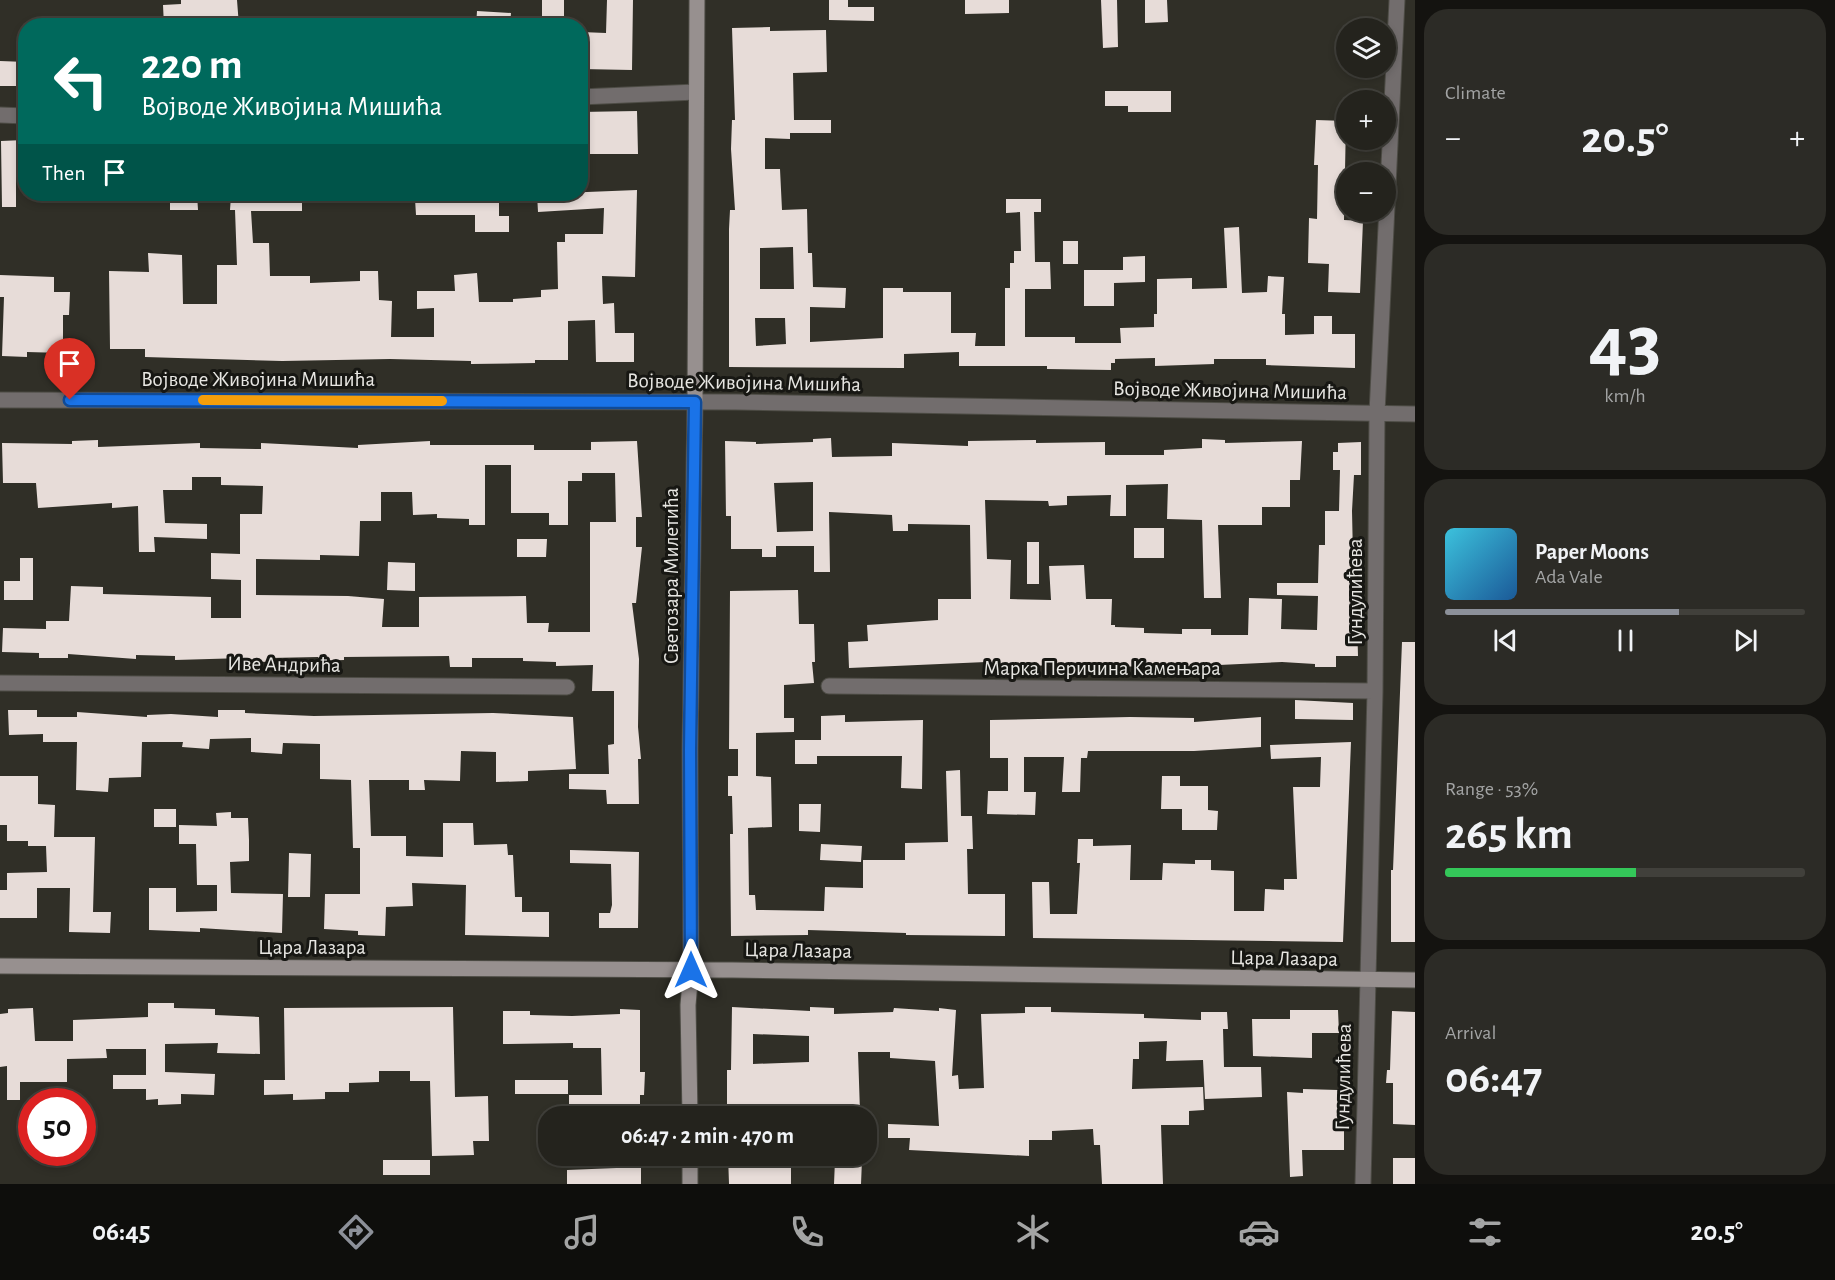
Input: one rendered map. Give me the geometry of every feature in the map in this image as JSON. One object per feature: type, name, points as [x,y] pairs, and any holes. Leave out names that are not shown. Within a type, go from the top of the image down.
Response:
[{"type":"main road","name":"Светозара Милетића","points":[[690,1106],[688,1005],[691,970],[690,750],[697,0]]},
{"type":"main road","name":"Цара Лазара","points":[[0,966],[691,970],[1415,980]]},
{"type":"main road","points":[[690,1166],[690,1184]]},
{"type":"street","name":"Гундулићева","points":[[1363,1184],[1366,980],[1375,691],[1377,414],[1397,0]]},
{"type":"street","points":[[588,97],[696,92]]},
{"type":"street","points":[[0,115],[18,116]]},
{"type":"street","name":"Војводе Живојина Мишића","points":[[0,400],[695,402],[1415,414]]},
{"type":"street","name":"Иве Андрића","points":[[0,683],[567,687]]},
{"type":"street","name":"Марка Перичина Камењара","points":[[829,686],[1375,691]]},
{"type":"building","points":[[181,0],[237,0],[238,18],[164,18],[163,5],[181,4]]},
{"type":"building","points":[[542,0],[564,0],[564,18],[542,18]]},
{"type":"building","points":[[607,0],[633,0],[632,70],[588,69],[588,32],[606,33]]},
{"type":"building","points":[[829,0],[848,0],[848,7],[874,7],[874,21],[829,20]]},
{"type":"building","points":[[965,0],[1009,0],[1009,13],[965,14]]},
{"type":"building","points":[[1101,0],[1117,0],[1118,47],[1103,48]]},
{"type":"building","points":[[1145,0],[1167,0],[1168,22],[1145,23]]},
{"type":"building","points":[[477,11],[511,13],[511,18],[477,18]]},
{"type":"building","points":[[770,27],[770,31],[826,30],[827,72],[793,73],[794,120],[831,120],[831,133],[790,133],[790,139],[765,138],[765,169],[780,169],[782,210],[807,209],[808,253],[812,253],[813,287],[846,288],[845,308],[810,307],[810,342],[883,338],[883,288],[903,288],[903,292],[951,292],[951,333],[976,333],[975,346],[1005,346],[1005,288],[1010,288],[1010,263],[1014,263],[1014,251],[1021,251],[1020,212],[1006,213],[1006,199],[1041,199],[1041,212],[1034,212],[1035,262],[1050,262],[1051,289],[1025,289],[1025,337],[1075,337],[1075,343],[1121,343],[1120,328],[1154,327],[1154,314],[1157,314],[1157,279],[1192,278],[1192,289],[1227,288],[1224,228],[1239,227],[1242,293],[1267,292],[1268,276],[1284,277],[1282,314],[1285,314],[1285,335],[1314,334],[1314,316],[1332,316],[1332,334],[1355,334],[1355,368],[1266,365],[1266,359],[1214,359],[1214,364],[1155,366],[1155,358],[1115,359],[1115,363],[1111,363],[1111,370],[1047,369],[1047,366],[959,366],[959,352],[904,354],[904,368],[729,367],[729,229],[730,210],[735,210],[731,149],[732,120],[735,120],[732,28]],"holes":[[[793,247],[794,289],[760,289],[760,248]],[[755,318],[785,318],[786,344],[756,346]]]},
{"type":"building","points":[[0,61],[18,62],[18,86],[0,86]]},
{"type":"building","points":[[1105,91],[1171,91],[1171,112],[1128,112],[1128,106],[1105,106]]},
{"type":"building","points":[[637,111],[638,154],[588,154],[588,112]]},
{"type":"building","points":[[1316,120],[1336,121],[1336,150],[1345,150],[1345,162],[1336,162],[1336,222],[1363,222],[1360,293],[1328,292],[1329,264],[1308,263],[1309,218],[1317,219],[1318,165],[1314,165]]},
{"type":"building","points":[[18,140],[16,207],[2,207],[1,141]]},
{"type":"building","points":[[637,190],[635,277],[602,276],[603,304],[614,303],[615,333],[634,333],[634,362],[596,362],[595,320],[568,321],[568,360],[535,360],[535,363],[471,364],[471,361],[390,359],[282,361],[145,357],[145,349],[110,349],[109,271],[149,272],[148,253],[182,255],[183,304],[217,304],[217,265],[237,265],[235,210],[230,210],[231,201],[302,201],[302,211],[251,211],[253,243],[269,243],[270,276],[310,276],[310,283],[360,281],[360,271],[378,271],[379,300],[392,301],[391,337],[434,337],[434,308],[417,309],[417,291],[455,291],[454,275],[477,273],[479,302],[513,302],[513,299],[541,297],[541,290],[558,289],[557,242],[565,242],[565,234],[603,234],[604,208],[538,212],[537,201],[588,201],[588,192]]},
{"type":"building","points":[[170,201],[197,201],[198,210],[170,210]]},
{"type":"building","points":[[415,201],[499,201],[499,216],[509,216],[509,232],[475,232],[475,215],[416,215]]},
{"type":"building","points":[[1063,241],[1078,241],[1078,264],[1063,264]]},
{"type":"building","points":[[1145,256],[1145,282],[1114,283],[1114,306],[1084,306],[1084,270],[1123,270],[1123,257]]},
{"type":"building","points":[[0,275],[54,277],[54,292],[70,292],[69,315],[63,315],[63,353],[27,352],[27,357],[2,356],[4,297],[0,297]]},
{"type":"building","points":[[831,438],[832,457],[892,456],[892,443],[968,446],[968,441],[1105,442],[1105,455],[1164,455],[1164,450],[1202,448],[1202,439],[1225,440],[1225,443],[1302,441],[1300,480],[1290,480],[1290,507],[1262,507],[1262,525],[1218,525],[1221,598],[1204,598],[1202,520],[1167,519],[1168,484],[1126,485],[1126,516],[1110,516],[1111,495],[1067,496],[1067,505],[1049,506],[1048,501],[985,500],[987,559],[1011,560],[1010,599],[1051,600],[1049,566],[1084,565],[1086,599],[1112,599],[1111,625],[1144,628],[1144,633],[1182,634],[1182,629],[1211,629],[1211,635],[1248,635],[1249,598],[1282,599],[1281,629],[1317,630],[1318,596],[1277,595],[1277,583],[1318,583],[1319,545],[1325,545],[1325,511],[1339,511],[1340,470],[1333,470],[1333,452],[1338,452],[1338,443],[1361,442],[1361,475],[1354,475],[1352,511],[1353,557],[1358,557],[1359,581],[1356,581],[1358,656],[1336,656],[1336,667],[1315,667],[1315,664],[1282,662],[1177,667],[986,665],[986,662],[849,668],[848,642],[868,641],[867,625],[938,620],[938,599],[971,599],[970,525],[908,524],[908,531],[893,531],[892,515],[829,512],[830,572],[814,572],[814,546],[776,546],[776,557],[762,557],[762,549],[731,549],[731,516],[726,516],[725,441],[756,442],[756,444],[813,442],[813,439]],"holes":[[[813,482],[813,531],[777,532],[774,483]]]},
{"type":"building","points":[[98,440],[98,447],[200,443],[200,448],[261,449],[261,443],[358,448],[358,445],[430,441],[430,445],[534,445],[534,450],[591,450],[591,442],[637,441],[642,517],[636,517],[636,547],[642,547],[636,603],[632,603],[639,659],[638,727],[641,759],[638,759],[639,804],[607,804],[606,790],[569,789],[569,774],[609,774],[608,745],[614,744],[614,691],[592,691],[593,665],[556,666],[556,662],[523,661],[523,658],[472,658],[472,667],[450,667],[449,656],[344,657],[344,660],[318,661],[318,657],[270,658],[270,662],[244,661],[244,658],[175,660],[175,656],[136,655],[136,659],[68,654],[68,658],[39,658],[39,653],[2,652],[3,628],[46,629],[46,621],[69,621],[71,586],[103,587],[103,594],[211,597],[211,618],[241,618],[241,580],[211,579],[211,553],[240,554],[240,514],[262,514],[263,486],[221,485],[221,477],[192,477],[192,490],[163,490],[165,523],[207,524],[207,539],[154,537],[155,552],[139,552],[138,506],[112,508],[112,503],[38,508],[36,483],[3,483],[2,443],[72,444],[72,441]],"holes":[[[485,465],[511,465],[511,513],[549,513],[549,525],[568,525],[568,481],[582,481],[582,473],[615,473],[616,522],[590,522],[590,632],[548,632],[549,623],[527,623],[526,596],[419,597],[419,627],[382,627],[384,599],[348,596],[256,595],[256,559],[320,560],[320,555],[359,556],[360,521],[381,521],[381,492],[412,492],[413,515],[437,514],[437,518],[469,519],[469,525],[485,525]]]},
{"type":"building","points":[[1134,528],[1164,528],[1164,558],[1134,558]]},
{"type":"building","points":[[517,539],[547,539],[546,557],[517,557]]},
{"type":"building","points":[[1027,542],[1039,542],[1039,584],[1027,584]]},
{"type":"building","points":[[20,558],[33,558],[33,600],[4,600],[4,581],[20,581]]},
{"type":"building","points":[[388,562],[415,563],[415,591],[387,590]]},
{"type":"building","points":[[798,590],[799,624],[814,624],[815,662],[812,662],[814,683],[784,685],[784,718],[794,718],[794,732],[756,733],[756,776],[771,777],[772,827],[748,828],[749,895],[755,895],[756,910],[824,911],[825,887],[863,888],[863,860],[905,860],[905,843],[948,842],[946,771],[960,770],[961,816],[972,816],[973,849],[967,849],[968,894],[1005,894],[1005,936],[906,935],[906,933],[808,930],[808,935],[731,936],[730,834],[733,834],[732,796],[728,796],[728,776],[738,776],[738,749],[729,749],[730,591]]},
{"type":"building","points":[[1402,642],[1415,642],[1415,942],[1391,942],[1391,870],[1393,870]]},
{"type":"building","points":[[1295,700],[1353,703],[1353,720],[1295,719]]},
{"type":"building","points":[[8,710],[37,710],[37,717],[77,717],[77,712],[147,717],[147,715],[171,714],[218,717],[218,710],[245,710],[245,713],[314,716],[493,713],[573,717],[576,769],[528,771],[528,781],[496,782],[496,752],[461,751],[460,781],[424,780],[425,790],[409,790],[409,780],[369,780],[371,836],[406,836],[406,856],[443,857],[443,823],[473,823],[474,845],[507,844],[508,855],[513,855],[515,897],[522,897],[522,912],[549,912],[549,937],[465,935],[466,885],[412,883],[413,906],[386,907],[385,936],[358,935],[358,931],[324,929],[325,894],[360,894],[360,848],[353,848],[351,780],[320,779],[320,744],[283,743],[282,754],[251,752],[251,738],[210,739],[209,749],[182,747],[183,742],[142,742],[141,777],[109,778],[108,792],[76,790],[77,742],[43,742],[43,734],[9,735]]},
{"type":"building","points":[[845,715],[845,722],[923,720],[922,789],[901,788],[902,756],[817,756],[817,764],[795,764],[795,740],[821,740],[821,716]]},
{"type":"building","points":[[1261,717],[1261,747],[1194,751],[1088,751],[1087,758],[1081,758],[1080,792],[1062,792],[1064,757],[1024,757],[1024,792],[1036,792],[1035,815],[987,814],[988,791],[1008,791],[1008,758],[990,758],[990,720],[1194,718],[1194,722]]},
{"type":"building","points":[[1351,742],[1343,942],[1033,938],[1032,882],[1049,882],[1050,914],[1077,914],[1080,863],[1077,863],[1078,839],[1093,839],[1093,846],[1131,845],[1130,880],[1162,880],[1163,863],[1195,864],[1195,860],[1211,860],[1211,870],[1234,871],[1234,911],[1264,911],[1265,889],[1284,890],[1284,879],[1297,879],[1293,787],[1320,787],[1321,757],[1271,759],[1270,745]]},
{"type":"building","points":[[0,776],[38,776],[38,804],[55,805],[54,837],[95,837],[93,912],[111,912],[110,933],[69,932],[70,888],[37,888],[37,918],[0,918],[0,890],[7,890],[7,873],[47,872],[46,846],[28,846],[28,841],[7,841],[7,825],[0,825]]},
{"type":"building","points":[[1162,776],[1180,776],[1180,786],[1208,786],[1208,810],[1218,811],[1217,830],[1182,830],[1182,809],[1161,809]]},
{"type":"building","points":[[799,804],[821,804],[820,832],[799,831]]},
{"type":"building","points":[[154,809],[176,809],[176,827],[154,827]]},
{"type":"building","points":[[231,812],[231,818],[248,818],[249,861],[230,862],[231,893],[283,894],[282,933],[200,928],[200,932],[149,930],[149,888],[176,888],[176,912],[217,911],[217,885],[197,885],[196,844],[179,844],[179,825],[217,826],[216,813]]},
{"type":"building","points":[[821,844],[862,846],[861,862],[820,860]]},
{"type":"building","points":[[570,850],[639,852],[638,928],[599,928],[599,913],[610,913],[612,905],[611,864],[570,863]]},
{"type":"building","points":[[289,853],[311,854],[310,897],[288,897]]},
{"type":"building","points":[[148,1003],[174,1003],[174,1008],[215,1009],[215,1015],[259,1017],[260,1054],[217,1053],[218,1043],[165,1044],[165,1072],[215,1074],[214,1095],[181,1094],[181,1104],[158,1105],[158,1099],[146,1100],[146,1089],[113,1089],[113,1075],[146,1075],[146,1049],[106,1049],[107,1058],[67,1059],[67,1082],[20,1082],[18,1100],[7,1100],[7,1066],[0,1067],[0,1014],[8,1013],[8,1009],[33,1008],[35,1041],[73,1041],[73,1020],[148,1017]]},
{"type":"building","points":[[453,1007],[455,1097],[488,1096],[489,1141],[473,1141],[474,1155],[432,1156],[430,1081],[410,1081],[410,1071],[379,1071],[379,1082],[349,1083],[349,1092],[325,1092],[325,1099],[293,1100],[293,1094],[264,1095],[264,1080],[285,1080],[284,1008]]},
{"type":"building","points":[[732,1007],[810,1011],[810,1007],[834,1008],[834,1014],[893,1012],[894,1008],[956,1010],[952,1076],[958,1075],[959,1089],[984,1088],[981,1014],[1025,1013],[1025,1007],[1051,1007],[1051,1012],[1144,1014],[1144,1018],[1201,1020],[1201,1012],[1227,1012],[1228,1029],[1223,1029],[1224,1067],[1261,1067],[1262,1097],[1205,1099],[1203,1060],[1166,1061],[1167,1041],[1139,1042],[1139,1059],[1133,1059],[1132,1089],[1203,1087],[1204,1110],[1189,1111],[1189,1125],[1161,1125],[1163,1184],[1102,1184],[1100,1145],[1094,1145],[1093,1129],[1052,1131],[1052,1140],[1029,1140],[1029,1156],[909,1150],[910,1138],[888,1138],[888,1124],[939,1126],[935,1061],[890,1058],[890,1052],[858,1052],[860,1106],[727,1106],[727,1070],[731,1070]],"holes":[[[753,1034],[809,1036],[809,1062],[753,1064]]]},
{"type":"building","points":[[620,1009],[640,1010],[640,1072],[645,1072],[644,1095],[640,1095],[640,1106],[569,1106],[569,1095],[602,1095],[601,1048],[573,1048],[573,1043],[503,1044],[503,1011],[530,1011],[530,1015],[620,1014]]},
{"type":"building","points":[[1290,1010],[1338,1010],[1339,1033],[1312,1033],[1312,1058],[1253,1056],[1252,1019],[1290,1019]]},
{"type":"building","points":[[1392,1011],[1415,1012],[1415,1125],[1393,1124],[1393,1083],[1386,1083],[1387,1070],[1390,1070]]},
{"type":"building","points":[[515,1080],[568,1080],[568,1094],[515,1094]]},
{"type":"building","points":[[1303,1089],[1338,1090],[1337,1127],[1344,1127],[1344,1150],[1302,1150],[1303,1176],[1290,1177],[1287,1092],[1303,1093]]},
{"type":"building","points":[[1393,1158],[1415,1158],[1415,1184],[1393,1184]]},
{"type":"building","points":[[383,1160],[430,1160],[430,1175],[383,1175]]},
{"type":"building","points":[[728,1166],[791,1166],[791,1184],[729,1184]]},
{"type":"building","points":[[835,1166],[862,1166],[861,1184],[834,1184]]},
{"type":"building","points":[[641,1167],[641,1184],[567,1184],[567,1170]]},
{"type":"slow traffic","points":[[203,400],[442,401]]},
{"type":"route","points":[[70,400],[695,402],[690,750],[691,970]]}]
